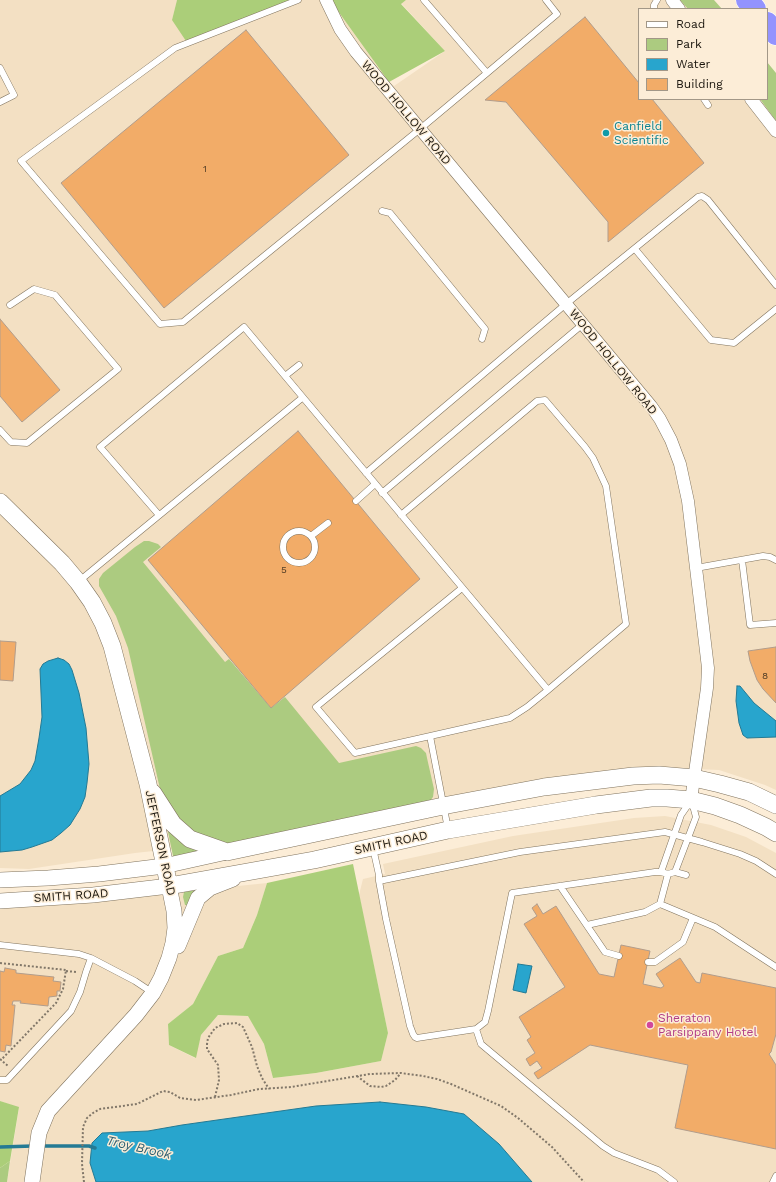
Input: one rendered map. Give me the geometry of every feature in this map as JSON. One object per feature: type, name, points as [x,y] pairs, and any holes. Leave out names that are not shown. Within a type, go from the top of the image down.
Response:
[{"type":"highway","points":[[747,0],[754,8]]},
{"type":"highway","points":[[768,24],[776,34]]},
{"type":"main road","name":"JEFFERSON ROAD","points":[[0,502],[62,563],[92,602],[103,623],[112,646],[148,784],[169,886]]},
{"type":"main road","name":"SMITH ROAD","points":[[227,852],[444,806],[544,787],[620,777],[659,775],[694,778],[749,792],[776,805]]},
{"type":"main road","points":[[148,784],[173,824],[190,839],[227,852]]},
{"type":"main road","name":"SMITH ROAD","points":[[169,886],[314,860],[448,830],[596,805],[651,798],[691,800],[715,806],[740,815],[776,833]]},
{"type":"street","name":"WOOD HOLLOW ROAD","points":[[326,0],[340,29],[356,52],[651,406],[660,419],[670,440],[680,464],[688,501],[708,668],[707,688],[691,800]]},
{"type":"street","points":[[672,0],[678,8]]},
{"type":"street","points":[[751,100],[776,131]]},
{"type":"street","name":"SMITH ROAD","points":[[0,880],[99,874],[164,866],[227,852]]},
{"type":"street","points":[[161,978],[171,966],[198,898],[210,888],[251,871]]},
{"type":"street","name":"SMITH ROAD","points":[[0,901],[94,895],[169,886]]},
{"type":"street","name":"JEFFERSON ROAD","points":[[32,1182],[39,1133],[48,1111],[136,1015],[153,993],[161,978],[172,948],[175,928],[174,911],[169,886]]},
{"type":"lane","points":[[298,0],[175,48],[21,161],[160,324],[183,322],[487,73],[557,14],[546,0]]},
{"type":"lane","points":[[424,0],[487,73]]},
{"type":"lane","points":[[0,68],[14,96],[0,102]]},
{"type":"lane","points":[[705,100],[708,105]]},
{"type":"lane","points":[[366,474],[566,304],[698,196],[702,196],[708,200],[776,285]]},
{"type":"lane","points":[[382,211],[390,213],[485,330],[482,339]]},
{"type":"lane","points":[[635,248],[711,340],[734,343],[776,309]]},
{"type":"lane","points":[[0,430],[11,442],[27,443],[118,369],[55,295],[34,289],[10,305]]},
{"type":"lane","points":[[382,493],[583,324]]},
{"type":"lane","points":[[159,515],[100,447],[244,327],[548,690]]},
{"type":"lane","points":[[285,376],[299,365]]},
{"type":"lane","points":[[78,582],[302,398]]},
{"type":"lane","points":[[401,515],[537,401],[545,400],[584,447],[597,466],[606,486],[626,624],[548,690],[527,707],[510,718],[356,753],[316,707],[462,588]]},
{"type":"lane","points":[[356,501],[375,484]]},
{"type":"lane","points":[[311,536],[328,523]]},
{"type":"lane","points":[[297,531],[303,531],[311,536],[314,541],[315,551],[309,559],[304,562],[294,562],[289,559],[284,550],[284,545],[288,536],[292,532],[297,531]]},
{"type":"lane","points":[[696,568],[766,556],[776,560]]},
{"type":"lane","points":[[742,560],[750,625],[776,622]]},
{"type":"lane","points":[[430,736],[448,830]]},
{"type":"lane","points":[[661,872],[681,815],[691,800]]},
{"type":"lane","points":[[675,872],[696,817],[691,800]]},
{"type":"lane","points":[[379,881],[520,852],[666,832],[749,857],[776,874]]},
{"type":"lane","points":[[373,847],[410,1026],[413,1034],[417,1038],[476,1029],[485,1022],[512,893],[661,872],[668,874],[675,872],[686,875]]},
{"type":"lane","points":[[587,925],[645,912],[660,904],[668,874]]},
{"type":"lane","points":[[560,886],[605,952],[619,956]]},
{"type":"lane","points":[[660,904],[715,927],[776,967]]},
{"type":"lane","points":[[648,962],[655,962],[683,942],[693,918]]},
{"type":"lane","points":[[0,945],[79,954],[91,958],[135,981],[153,993]]},
{"type":"lane","points":[[0,1080],[7,1080],[71,1011],[80,992],[91,958]]},
{"type":"lane","points":[[476,1029],[481,1044],[603,1146],[658,1170],[674,1182]]},
{"type":"lane","points":[[773,1182],[776,1176]]},
{"type":"path","points":[[0,963],[76,972]]},
{"type":"path","points":[[1,1060],[56,1003],[63,989],[66,971]]},
{"type":"path","points":[[215,1097],[218,1080],[218,1065],[207,1048],[207,1044],[208,1038],[215,1028],[224,1024],[237,1023],[243,1027],[252,1047],[262,1078],[269,1089]]},
{"type":"path","points":[[357,1076],[370,1086],[381,1087],[386,1086],[395,1080],[401,1073]]},
{"type":"path","points":[[84,1182],[82,1164],[84,1122],[93,1113],[100,1109],[137,1104],[163,1091],[170,1092],[180,1098],[196,1100],[370,1074],[401,1073],[437,1079],[463,1088],[501,1106],[518,1118],[552,1147],[584,1182]]},
{"type":"shaded area","points":[[0,0],[177,0],[172,20],[290,0],[330,0],[389,82],[394,86],[445,51],[401,3],[406,0],[680,0],[687,8],[638,8],[638,100],[761,100],[776,121],[776,790],[719,770],[673,768],[625,770],[537,780],[236,843],[135,853],[29,869],[0,868]]},
{"type":"shaded area","points":[[665,816],[711,825],[746,837],[776,853],[776,1182],[7,1182],[19,1108],[0,1101],[0,905],[151,895],[267,883],[257,915],[243,948],[218,956],[193,1004],[168,1024],[169,1045],[195,1058],[201,1035],[218,1015],[249,1016],[264,1044],[273,1078],[316,1073],[381,1061],[388,1033],[359,895],[363,879],[385,874],[383,864],[513,836],[634,818]]},
{"type":"green space","points":[[177,0],[290,0],[186,41],[172,20]]},
{"type":"green space","points":[[330,0],[406,0],[401,4],[445,51],[389,82]]},
{"type":"green space","points":[[680,0],[714,0],[721,8],[687,8]]},
{"type":"green space","points":[[768,63],[776,73],[776,121],[761,100],[768,100]]},
{"type":"green space","points":[[144,541],[158,544],[161,547],[143,562],[225,662],[229,659],[271,708],[285,697],[339,763],[416,746],[421,748],[426,753],[434,789],[433,797],[430,801],[236,843],[226,843],[198,835],[181,822],[160,789],[128,648],[116,616],[99,586],[99,579],[103,573]]},
{"type":"green space","points":[[167,827],[200,852],[175,858],[173,856]]},
{"type":"green space","points":[[353,864],[388,1033],[381,1061],[316,1073],[273,1078],[264,1044],[248,1016],[218,1015],[201,1035],[196,1058],[169,1045],[168,1024],[193,1004],[218,956],[243,948],[257,915],[267,883]]},
{"type":"green space","points":[[196,890],[187,905],[185,905],[183,897],[184,892]]},
{"type":"green space","points":[[0,1101],[19,1107],[10,1161],[0,1168]]},
{"type":"green space","points":[[10,1161],[7,1182],[0,1182],[0,1168]]},
{"type":"water","points":[[58,658],[69,664],[72,670],[79,693],[86,728],[89,764],[85,797],[80,809],[70,825],[52,840],[22,850],[0,852],[0,796],[20,784],[31,770],[35,761],[42,717],[40,669],[43,664]]},
{"type":"water","points":[[737,686],[740,686],[754,703],[776,721],[776,737],[747,738],[743,735],[739,723],[736,701]]},
{"type":"water","points":[[518,964],[532,966],[526,993],[513,990]]},
{"type":"water","points":[[380,1102],[426,1107],[464,1114],[499,1144],[532,1182],[96,1182],[90,1163],[92,1143],[102,1133],[148,1131],[316,1106]]},
{"type":"building","name":"Canfield Scientific","points":[[585,17],[638,82],[638,100],[653,100],[704,163],[608,242],[608,222],[506,102],[485,100]]},
{"type":"building","points":[[246,30],[349,155],[164,308],[61,183]]},
{"type":"building","points":[[0,319],[60,390],[22,422],[0,396]]},
{"type":"building","points":[[298,431],[420,579],[271,708],[148,560]]},
{"type":"building","points":[[0,641],[16,642],[13,681],[0,680]]},
{"type":"building","points":[[776,647],[776,703],[757,680],[748,651]]},
{"type":"building","name":"Sheraton Parsippany Hotel","points":[[537,904],[543,914],[556,906],[599,974],[614,977],[621,945],[650,951],[643,984],[661,988],[664,986],[656,974],[680,958],[696,982],[700,983],[702,973],[776,988],[776,1034],[771,1052],[769,1054],[776,1065],[776,1149],[675,1128],[688,1065],[590,1045],[538,1079],[534,1073],[542,1068],[537,1061],[530,1066],[526,1059],[535,1053],[527,1040],[531,1037],[519,1017],[565,987],[524,924],[537,916],[532,908]]},
{"type":"building","points":[[5,968],[16,970],[16,973],[54,977],[53,981],[61,982],[60,991],[57,991],[57,996],[49,997],[48,1006],[13,1001],[12,1005],[15,1005],[11,1046],[6,1045],[5,1052],[0,1051],[0,971],[4,972]]},
{"type":"waterway","name":"Troy Brook","points":[[0,1147],[33,1146]]},
{"type":"waterway","name":"Troy Brook","points":[[42,1146],[89,1146],[95,1148]]},
{"type":"place","name":"Canfield Scientific","points":[[606,133]]},
{"type":"place","name":"Sheraton Parsippany Hotel","points":[[650,1025]]}]
